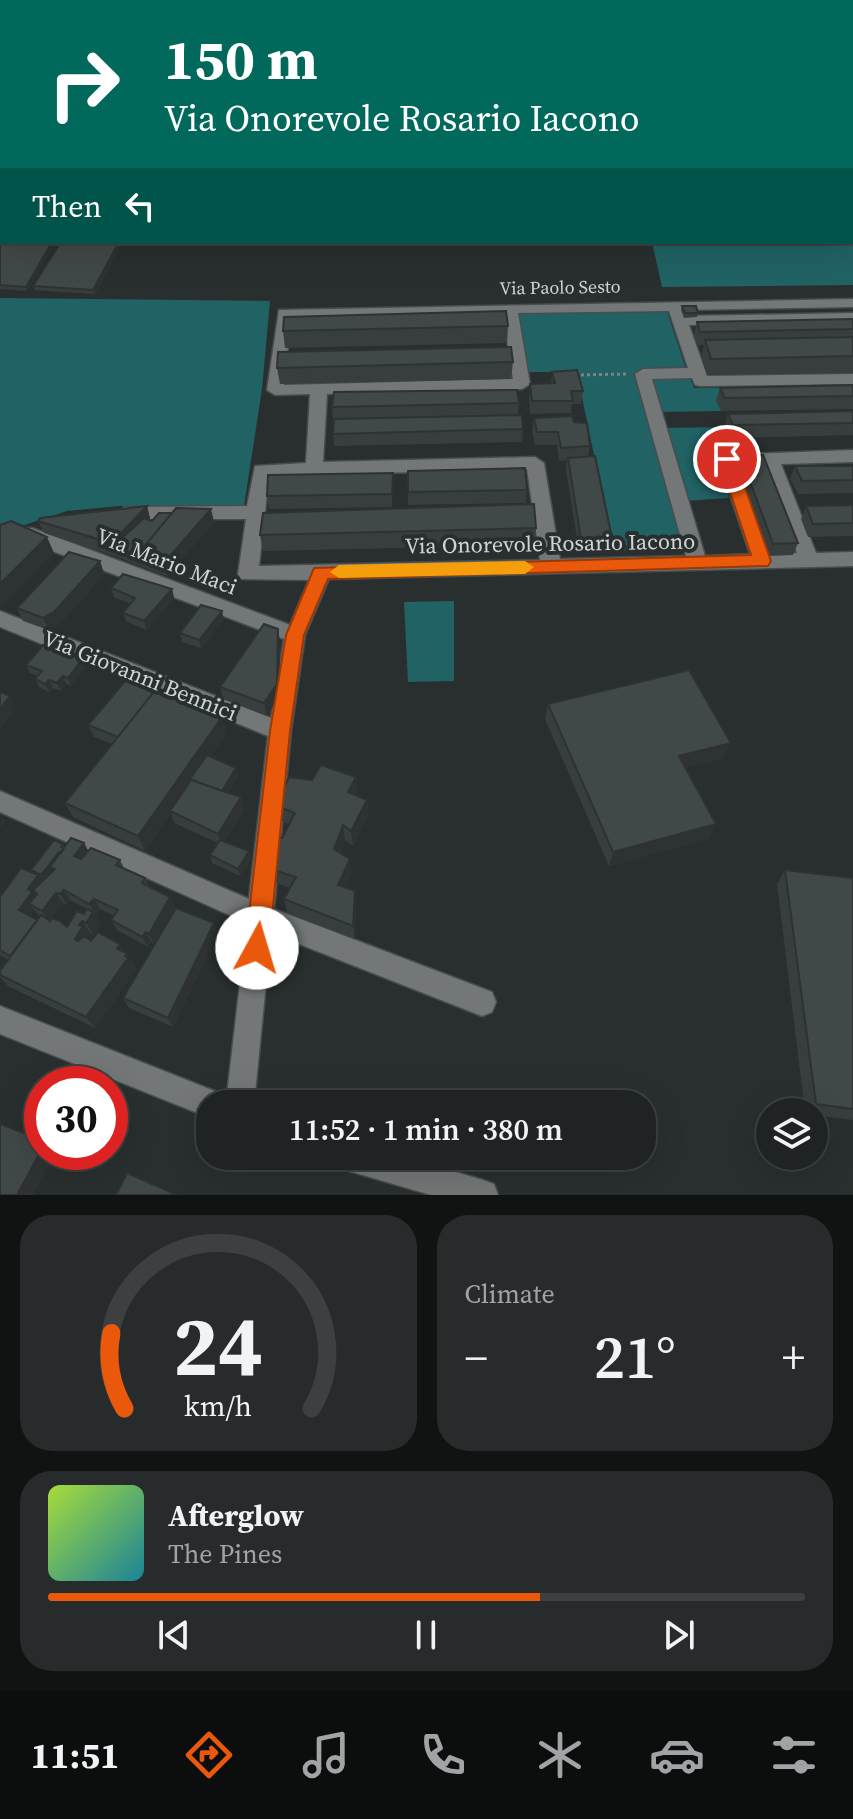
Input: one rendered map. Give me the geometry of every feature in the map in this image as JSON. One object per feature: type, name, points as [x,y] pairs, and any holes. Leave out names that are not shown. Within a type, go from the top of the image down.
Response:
[{"type":"street","name":"Via Paolo Sesto","points":[[319,389],[275,390],[282,329],[511,316],[676,313],[853,303]]},
{"type":"street","points":[[700,377],[676,313],[853,318]]},
{"type":"street","points":[[314,469],[319,389],[522,384],[511,316]]},
{"type":"street","points":[[698,563],[643,374],[853,379]]},
{"type":"street","points":[[762,561],[727,459],[853,456]]},
{"type":"street","points":[[770,458],[809,560]]},
{"type":"street","points":[[104,516],[256,512],[261,470],[535,463],[551,566]]},
{"type":"street","name":"Via Onorevole Rosario Iacono","points":[[256,512],[248,574],[853,559]]},
{"type":"street","name":"Via Mario Maci","points":[[50,525],[16,534],[295,635]]},
{"type":"street","points":[[242,1090],[280,731],[295,635],[315,593],[321,572]]},
{"type":"street","name":"Via Giovanni Bennici","points":[[0,619],[280,731]]},
{"type":"street","points":[[0,801],[261,917],[482,1002]]},
{"type":"street","points":[[0,1020],[196,1098]]},
{"type":"street","points":[[397,1170],[483,1195]]},
{"type":"path","points":[[572,375],[643,374]]},
{"type":"shaded area","points":[[652,244],[853,244],[853,285],[662,287]]},
{"type":"shaded area","points":[[0,298],[270,301],[262,389],[244,506],[119,506],[67,511],[0,533]]},
{"type":"shaded area","points":[[667,311],[686,369],[641,372],[688,550],[614,551],[578,378],[571,372],[528,372],[517,313]]},
{"type":"shaded area","points":[[688,374],[694,388],[853,386],[721,411],[657,412],[646,376]]},
{"type":"shaded area","points":[[724,427],[738,453],[714,454],[729,498],[684,501],[661,428]]},
{"type":"shaded area","points":[[454,601],[454,681],[408,682],[404,602]]},
{"type":"building","points":[[0,244],[51,244],[26,287],[0,285]]},
{"type":"building","points":[[60,244],[118,244],[93,290],[33,286]]},
{"type":"building","points":[[682,306],[696,306],[698,313],[685,313]]},
{"type":"building","points":[[506,311],[508,326],[283,331],[284,317]]},
{"type":"building","points":[[853,319],[853,329],[700,332],[697,322]]},
{"type":"building","points":[[853,337],[853,356],[711,359],[705,340]]},
{"type":"building","points":[[511,347],[513,362],[277,368],[278,352]]},
{"type":"building","points":[[577,370],[583,391],[571,391],[573,401],[532,401],[530,384],[555,383],[552,372]]},
{"type":"building","points":[[853,385],[853,396],[725,398],[720,388]]},
{"type":"building","points":[[517,390],[519,403],[332,407],[334,392]]},
{"type":"building","points":[[853,411],[853,423],[733,425],[728,414]]},
{"type":"building","points":[[522,415],[523,429],[333,434],[334,419]]},
{"type":"building","points":[[572,416],[574,422],[587,423],[590,446],[561,448],[558,432],[537,432],[534,418]]},
{"type":"building","points":[[740,454],[763,455],[798,543],[773,544]]},
{"type":"building","points":[[595,456],[612,538],[581,539],[568,458]]},
{"type":"building","points":[[795,466],[853,466],[853,480],[802,481]]},
{"type":"building","points":[[525,468],[527,490],[408,492],[408,471]]},
{"type":"building","points":[[393,473],[392,494],[267,496],[268,475]]},
{"type":"building","points":[[534,504],[536,528],[260,535],[263,513]]},
{"type":"building","points":[[853,505],[853,523],[813,524],[806,506]]},
{"type":"building","points":[[147,506],[111,543],[38,521],[40,518]]},
{"type":"building","points":[[176,508],[211,509],[163,564],[138,554]]},
{"type":"building","points":[[159,513],[172,513],[138,554],[139,558],[112,547],[144,518],[152,521]]},
{"type":"building","points":[[11,521],[47,537],[0,584],[0,525]]},
{"type":"building","points":[[69,552],[100,561],[54,612],[43,618],[17,608]]},
{"type":"building","points":[[123,574],[172,589],[144,621],[123,613],[135,598],[111,588]]},
{"type":"building","points":[[201,605],[222,611],[199,640],[180,633]]},
{"type":"building","points":[[264,624],[278,629],[277,684],[264,703],[220,687]]},
{"type":"building","points":[[43,645],[82,659],[68,678],[63,676],[57,683],[49,680],[45,684],[35,679],[42,671],[26,665]]},
{"type":"building","points":[[689,670],[731,743],[679,756],[716,824],[613,852],[548,704]]},
{"type":"building","points":[[127,679],[155,690],[118,737],[88,725]]},
{"type":"building","points":[[157,688],[222,717],[138,836],[65,803]]},
{"type":"building","points":[[0,692],[10,696],[0,709]]},
{"type":"building","points":[[207,755],[236,768],[222,791],[190,779]]},
{"type":"building","points":[[321,765],[356,777],[348,792],[367,800],[351,831],[343,825],[334,849],[350,859],[338,885],[355,891],[353,926],[284,899],[296,877],[267,868],[271,844],[276,837],[282,838],[295,813],[275,805],[289,777],[312,780]]},
{"type":"building","points":[[191,780],[241,797],[218,834],[170,811]]},
{"type":"building","points":[[71,838],[84,843],[74,856],[81,859],[91,848],[120,860],[116,865],[145,878],[142,883],[170,897],[149,934],[146,932],[142,937],[111,920],[118,910],[94,899],[89,904],[64,890],[56,893],[42,911],[29,904],[37,894],[33,890],[55,869],[50,867]]},
{"type":"building","points":[[54,840],[63,844],[61,853],[41,875],[31,870]]},
{"type":"building","points":[[220,840],[249,851],[238,869],[210,855]]},
{"type":"building","points":[[21,868],[38,875],[28,889],[32,892],[19,910],[37,920],[10,956],[0,950],[0,897]]},
{"type":"building","points":[[785,870],[853,878],[853,1109],[828,1106],[828,1098],[815,1098]]},
{"type":"building","points":[[176,908],[214,923],[168,1018],[123,998]]},
{"type":"building","points":[[87,909],[93,912],[86,923],[82,921],[79,925],[83,926],[75,939],[78,941],[84,936],[91,941],[98,932],[120,944],[117,949],[127,953],[125,956],[128,958],[86,1017],[0,975],[41,915],[50,921],[52,918],[60,921],[67,927],[77,911],[84,914]]},
{"type":"building","points":[[0,1124],[24,1133],[24,1170],[31,1170],[17,1195],[0,1195]]},
{"type":"building","points":[[127,1173],[177,1195],[116,1195]]},
{"type":"slow traffic","points":[[339,572],[525,567]]},
{"type":"route","points":[[257,948],[280,731],[295,635],[315,593],[321,572],[762,561],[727,459]]}]
